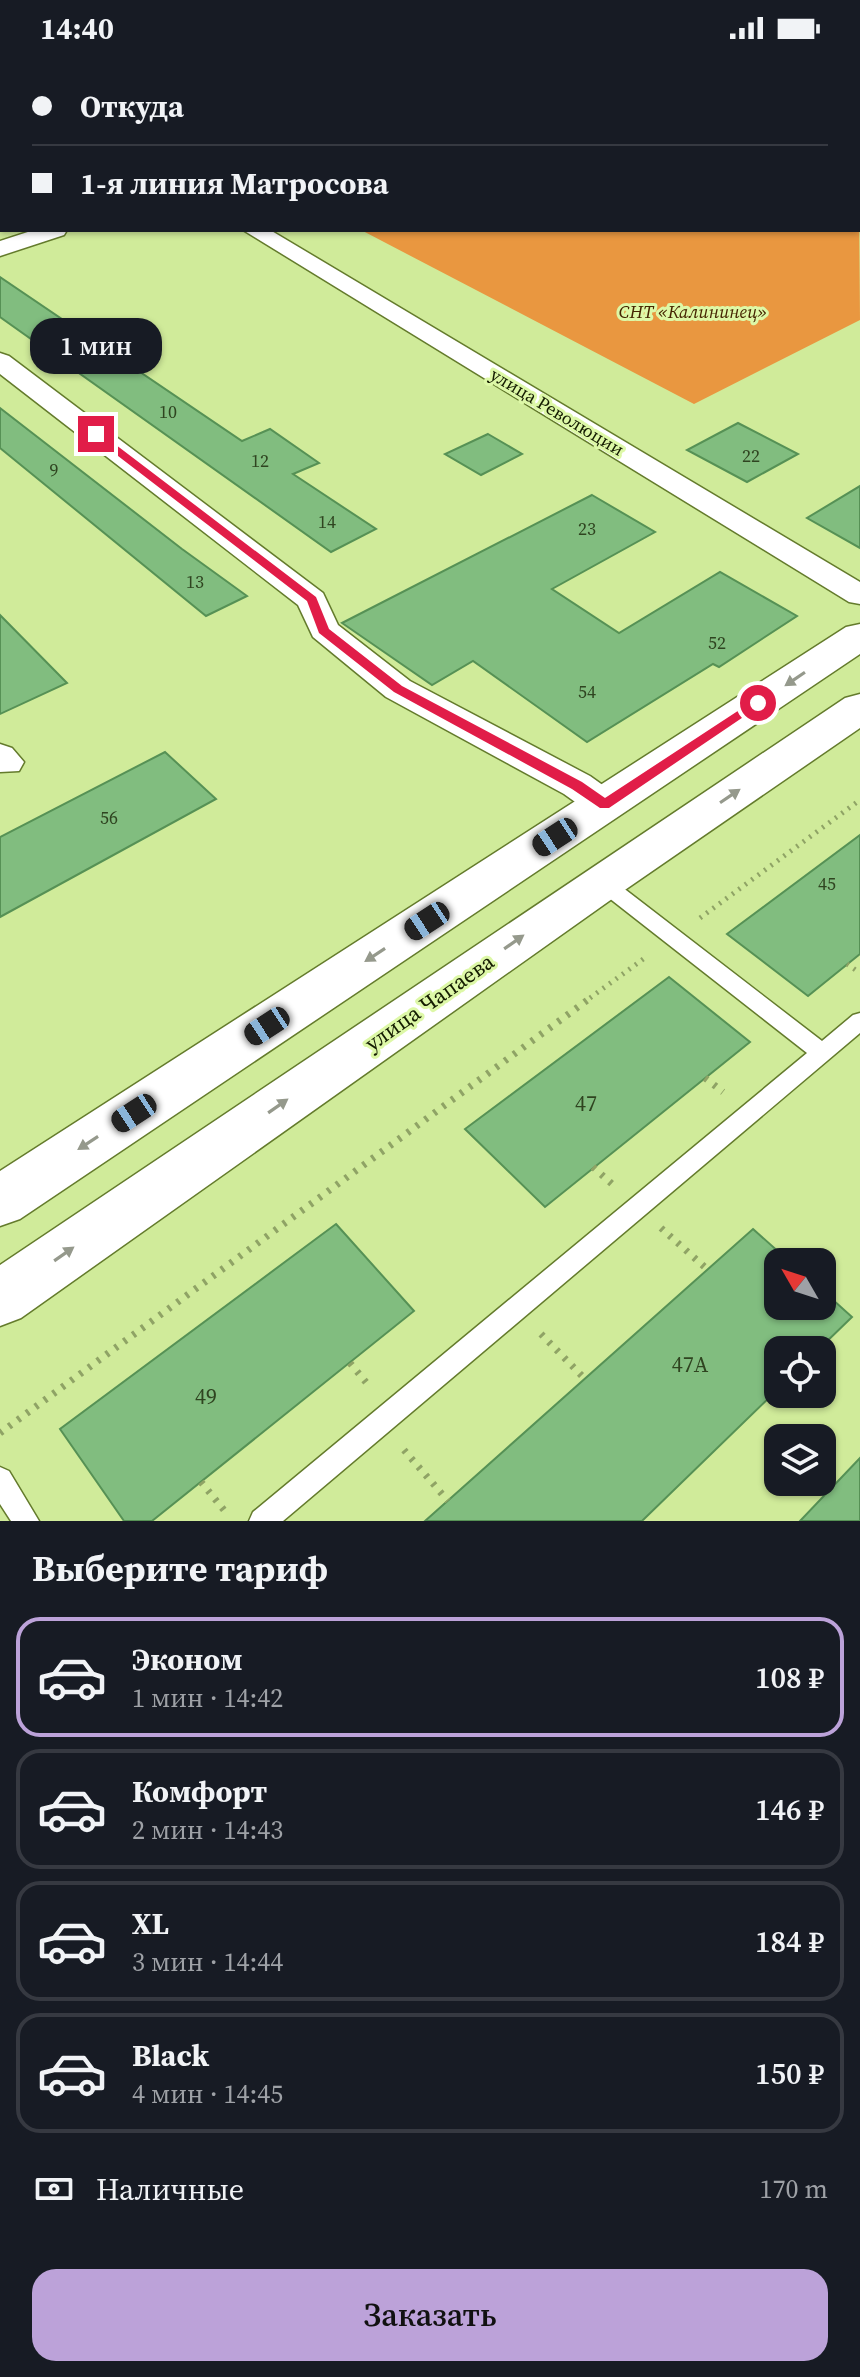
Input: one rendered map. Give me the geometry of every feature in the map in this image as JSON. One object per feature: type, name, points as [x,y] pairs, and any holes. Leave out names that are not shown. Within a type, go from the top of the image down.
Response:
[{"type":"street","points":[[0,249],[50,232]]},
{"type":"street","name":"улица Революции","points":[[257,232],[860,595]]},
{"type":"street","points":[[0,361],[312,600],[324,630],[398,689],[577,785],[605,805]]},
{"type":"street","points":[[0,1201],[860,636]]},
{"type":"street","name":"улица Чапаева","points":[[0,1299],[602,882],[860,708]]},
{"type":"lane","points":[[602,882],[822,1053]]},
{"type":"lane","points":[[262,1521],[860,1021]]},
{"type":"lane","points":[[0,1480],[26,1521]]},
{"type":"path","points":[[0,1433],[860,800]]},
{"type":"path","points":[[847,964],[860,973]]},
{"type":"path","points":[[516,1309],[585,1379]]},
{"type":"path","points":[[381,1423],[448,1501]]},
{"type":"path","points":[[201,1482],[232,1521]]},
{"type":"green space","name":"СНТ «Калининец»","points":[[365,232],[859,232],[860,320],[694,404]]},
{"type":"building","points":[[0,277],[242,441],[270,429],[319,463],[293,474],[376,529],[331,552],[0,317]]},
{"type":"building","points":[[0,408],[247,596],[206,616],[0,448]]},
{"type":"building","points":[[738,423],[798,454],[747,482],[687,450]]},
{"type":"building","points":[[488,434],[522,454],[481,475],[445,454]]},
{"type":"building","points":[[860,486],[860,548],[807,518]]},
{"type":"building","points":[[592,495],[655,532],[552,589],[619,633],[720,572],[797,616],[719,667],[713,664],[587,742],[473,661],[432,685],[342,623]]},
{"type":"building","points":[[0,615],[67,683],[0,714]]},
{"type":"building","points":[[165,752],[216,799],[0,917],[0,837]]},
{"type":"building","points":[[860,835],[860,954],[808,996],[727,934]]},
{"type":"building","points":[[669,977],[750,1042],[545,1207],[465,1129]]},
{"type":"building","points":[[336,1224],[414,1311],[152,1521],[124,1521],[60,1429]]},
{"type":"building","points":[[753,1229],[774,1248],[764,1248],[764,1320],[836,1320],[836,1303],[852,1317],[832,1336],[764,1336],[764,1403],[642,1521],[425,1521]]},
{"type":"building","points":[[860,1458],[860,1521],[800,1521],[824,1496],[836,1496],[836,1483]]},
{"type":"route","points":[[96,434],[312,600],[324,630],[398,689],[577,785],[605,805],[758,703]]}]
